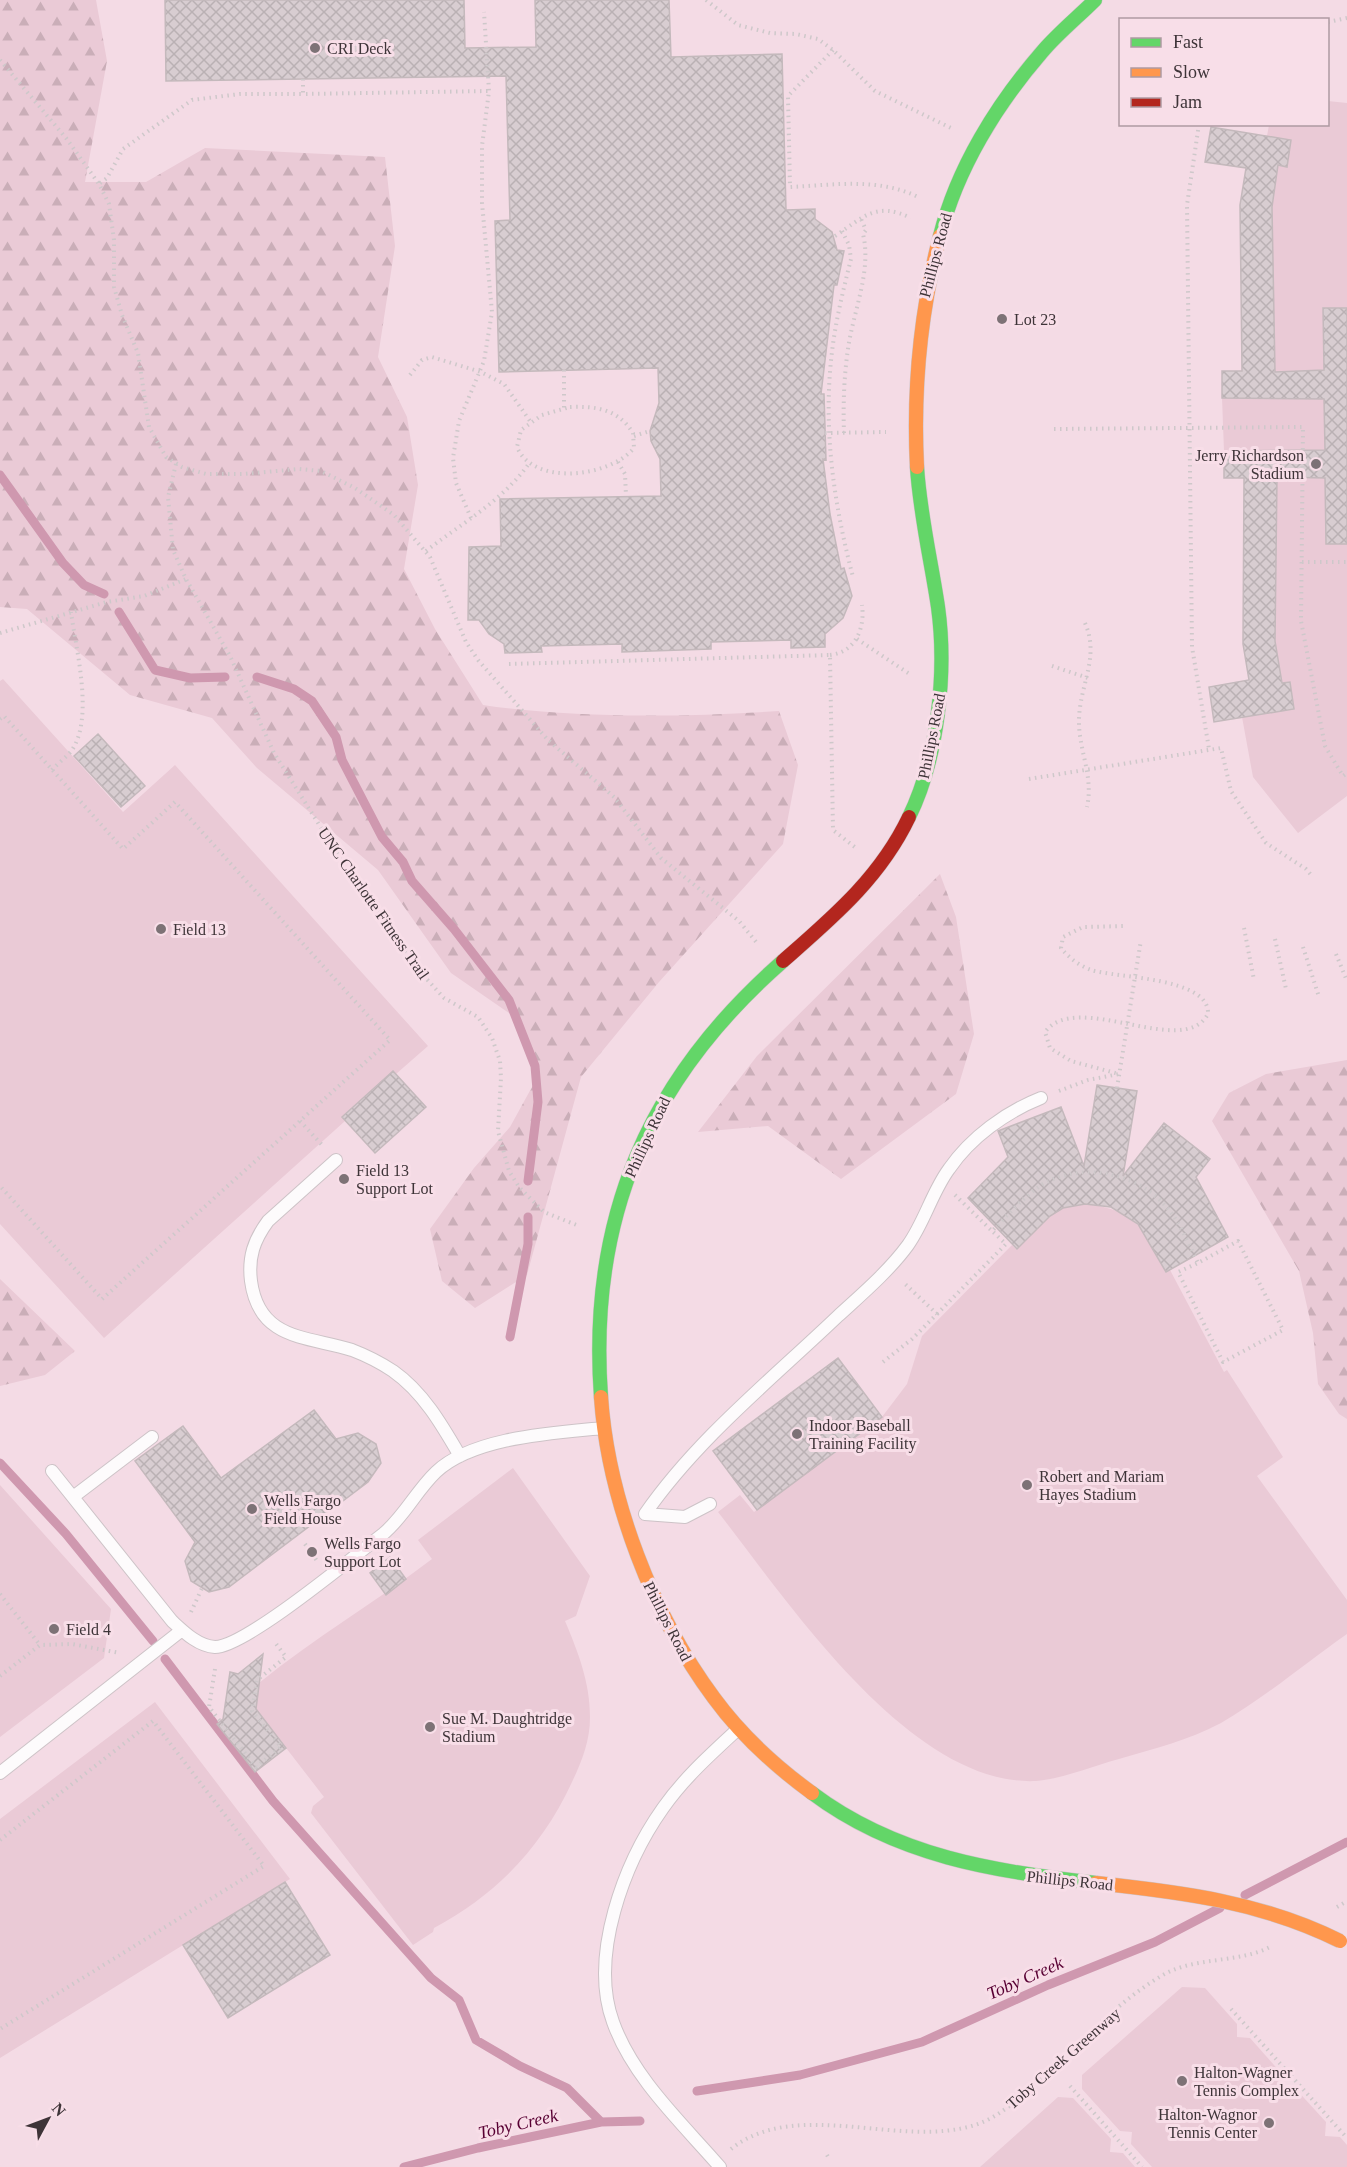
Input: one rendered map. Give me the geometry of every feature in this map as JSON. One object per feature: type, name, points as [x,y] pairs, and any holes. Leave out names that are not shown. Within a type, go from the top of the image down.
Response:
[{"type":"street","name":"Phillips Road","points":[[1095,0],[1046,48],[996,112],[953,195],[938,237],[924,289],[915,373],[916,452],[920,510],[938,606],[941,648],[938,707],[920,790],[902,836],[874,876],[839,914],[764,977],[720,1021],[693,1053],[653,1119],[625,1184],[604,1256],[597,1341],[603,1427],[626,1520],[648,1583],[678,1647],[716,1702],[738,1729],[781,1770],[812,1794],[844,1815],[905,1846],[929,1855],[995,1871],[1241,1901],[1299,1920],[1343,1943]]},
{"type":"lane","points":[[645,1514],[681,1467],[907,1246],[920,1227],[942,1181],[958,1157],[998,1120],[1020,1106],[1041,1098]]},
{"type":"lane","points":[[336,1160],[268,1221],[260,1232],[251,1257],[252,1289],[256,1301],[271,1322],[294,1337],[351,1350],[392,1370],[434,1413],[460,1456]]},
{"type":"lane","points":[[52,1471],[163,1611],[182,1630],[204,1645],[212,1647],[226,1645],[248,1636],[390,1528],[438,1470],[460,1456],[521,1438],[603,1427]]},
{"type":"lane","points":[[73,1497],[152,1437]]},
{"type":"lane","points":[[626,1520],[645,1514],[685,1516],[710,1504]]},
{"type":"lane","points":[[0,1773],[182,1630]]},
{"type":"lane","points":[[720,2167],[656,2092],[631,2058],[613,2022],[603,1974],[606,1947],[615,1908],[654,1823],[687,1778],[738,1729]]},
{"type":"path","points":[[706,0],[738,25],[770,33],[806,35],[833,50],[875,91],[951,128]]},
{"type":"path","points":[[471,518],[454,475],[454,446],[459,420],[481,372],[492,312],[482,222],[481,165],[489,91],[484,12]]},
{"type":"path","points":[[1329,22],[1347,18]]},
{"type":"path","points":[[833,50],[788,96],[790,187],[878,184],[903,189],[920,198]]},
{"type":"path","points":[[0,60],[48,114],[99,184],[109,204],[112,220],[114,287],[122,315],[138,353],[149,427],[161,450],[176,464],[194,471],[219,475],[299,469],[321,471],[378,502],[403,523],[426,551],[466,642],[478,660],[548,740],[614,797],[661,858],[739,921],[757,943]]},
{"type":"path","points":[[303,79],[303,94]]},
{"type":"path","points":[[99,184],[108,178],[123,149],[192,100],[240,94],[489,91]]},
{"type":"path","points":[[1199,126],[1187,205],[1192,647],[1209,750]]},
{"type":"path","points":[[834,236],[882,209],[911,218]]},
{"type":"path","points":[[844,433],[848,350],[866,259],[863,234],[866,230],[861,219]]},
{"type":"path","points":[[842,231],[849,245],[851,259],[833,347],[827,433],[834,492],[853,577]]},
{"type":"path","points":[[410,375],[422,360],[432,357],[481,372],[504,384],[530,421]]},
{"type":"path","points":[[564,370],[564,409]]},
{"type":"path","points":[[591,407],[612,412],[628,424],[634,436],[634,448],[618,462],[589,473],[567,474],[530,462],[519,451],[517,442],[521,430],[530,421],[564,409],[591,407]]},
{"type":"path","points":[[1053,429],[1303,427],[1301,621],[1325,746],[1343,776],[1347,773]]},
{"type":"path","points":[[634,436],[650,431]]},
{"type":"path","points":[[827,433],[887,432]]},
{"type":"path","points":[[426,551],[515,482],[530,462]]},
{"type":"path","points":[[618,462],[625,474],[626,496]]},
{"type":"path","name":"UNC Charlotte Fitness Trail","points":[[176,464],[168,497],[173,550],[186,579],[230,656],[274,753],[342,861],[423,975],[444,998],[471,1011],[489,1032],[500,1061],[498,1131],[509,1171],[519,1187],[544,1212],[579,1226]]},
{"type":"path","points":[[1302,562],[1347,562]]},
{"type":"path","points":[[0,633],[107,602],[144,596],[186,579]]},
{"type":"path","points":[[509,664],[830,655],[839,653],[857,639],[862,629],[862,605]]},
{"type":"path","points":[[52,770],[72,750],[79,735],[83,707],[71,612]]},
{"type":"path","points":[[1085,623],[1092,646],[1079,718],[1088,770],[1089,795],[1086,807]]},
{"type":"path","points":[[857,639],[904,673],[912,676]]},
{"type":"path","points":[[830,655],[833,830],[856,848]]},
{"type":"path","points":[[1052,666],[1088,678]]},
{"type":"path","points":[[0,719],[4,716],[123,849],[175,802],[390,1040],[102,1299],[0,1186]]},
{"type":"path","points":[[1029,779],[1221,748],[1231,791],[1266,843],[1306,869],[1312,876]]},
{"type":"path","points":[[1119,1074],[1090,1067],[1062,1056],[1048,1046],[1044,1034],[1049,1027],[1070,1019],[1088,1018],[1179,1029],[1195,1025],[1208,1014],[1208,1006],[1203,1000],[1184,988],[1084,967],[1071,959],[1060,945],[1064,935],[1077,928],[1126,926]]},
{"type":"path","points":[[1244,928],[1254,980]]},
{"type":"path","points":[[1275,939],[1286,989]]},
{"type":"path","points":[[1118,1088],[1141,940]]},
{"type":"path","points":[[1303,947],[1319,997]]},
{"type":"path","points":[[1336,954],[1347,981]]},
{"type":"path","points":[[1041,1098],[1088,1080],[1119,1074]]},
{"type":"path","points":[[300,1121],[336,1160]]},
{"type":"path","points":[[992,1231],[1032,1192],[1045,1184],[1072,1174],[1103,1173],[1133,1182],[1158,1199],[1173,1217],[1198,1263]]},
{"type":"path","points":[[883,1362],[912,1339],[1006,1244],[942,1181]]},
{"type":"path","points":[[1238,1241],[1283,1330],[1223,1362],[1178,1272],[1198,1263],[1238,1241]]},
{"type":"path","points":[[888,1267],[937,1314]]},
{"type":"path","points":[[305,1544],[319,1564]]},
{"type":"path","points":[[0,1594],[40,1645]]},
{"type":"path","points":[[215,1669],[209,1707],[256,1767],[281,1747],[252,1711],[256,1680],[286,1657],[273,1640]]},
{"type":"path","points":[[0,1676],[40,1645],[72,1644],[105,1650]]},
{"type":"path","points":[[0,1840],[153,1721],[264,1866],[0,2029]]},
{"type":"path","points":[[1329,1911],[1347,1901]]},
{"type":"path","name":"Toby Creek Greenway","points":[[726,2153],[760,2133],[788,2126],[918,2131],[976,2125],[1001,2113],[1116,2011],[1165,1974],[1198,1963],[1254,1953],[1277,1942]]},
{"type":"path","points":[[1231,2010],[1347,2138]]},
{"type":"path","points":[[1070,2086],[1142,2167]]},
{"type":"path","points":[[827,2155],[830,2160]]},
{"type":"shaded area","points":[[0,0],[1347,0],[1347,2167],[0,2167]]},
{"type":"green space","points":[[0,0],[96,0],[107,61],[85,182],[146,182],[205,148],[385,157],[395,246],[378,357],[407,417],[418,485],[404,569],[435,629],[483,705],[556,713],[631,716],[779,711],[798,765],[783,844],[659,982],[581,1077],[527,1275],[475,1308],[442,1281],[430,1229],[474,1168],[510,1127],[538,1076],[522,1022],[451,973],[378,870],[257,768],[212,718],[130,695],[27,609],[0,607]]},
{"type":"green space","name":"Jerry Richardson Stadium","points":[[1329,101],[1347,103],[1347,796],[1298,833],[1253,777],[1242,717],[1294,708],[1290,682],[1282,683],[1275,641],[1277,477],[1285,477],[1284,450],[1224,451],[1222,398],[1283,398],[1283,372],[1275,372],[1272,207],[1278,165],[1287,166],[1291,140],[1267,136],[1269,126],[1329,126]]},
{"type":"green space","name":"Field 13","points":[[3,679],[123,812],[175,765],[428,1046],[396,1074],[393,1071],[342,1117],[345,1121],[104,1338],[0,1224],[0,681]]},
{"type":"green space","points":[[940,874],[956,917],[974,1034],[956,1094],[841,1179],[768,1126],[698,1132],[757,1056]]},
{"type":"green space","points":[[1347,1060],[1347,1419],[1339,1414],[1318,1384],[1313,1333],[1299,1271],[1212,1121],[1229,1093],[1266,1074]]},
{"type":"green space","name":"Robert and Mariam Hayes Stadium","points":[[1085,1204],[1116,1211],[1127,1217],[1144,1233],[1166,1272],[1170,1270],[1224,1372],[1227,1370],[1283,1457],[1257,1476],[1347,1600],[1347,1634],[1253,1703],[1209,1729],[1171,1744],[1078,1772],[1036,1781],[989,1775],[943,1754],[898,1722],[856,1682],[816,1637],[718,1512],[740,1495],[754,1512],[882,1417],[907,1384],[922,1336],[1012,1245],[1016,1249],[1050,1216],[1063,1208]]},
{"type":"green space","points":[[0,1279],[75,1351],[45,1375],[0,1386]]},
{"type":"green space","name":"Sue M. Daughtridge Stadium","points":[[513,1468],[590,1576],[576,1616],[565,1621],[586,1679],[590,1717],[587,1743],[560,1806],[532,1848],[515,1867],[478,1900],[434,1928],[433,1932],[413,1945],[311,1813],[313,1806],[324,1797],[256,1709],[259,1683],[432,1559],[418,1540]]},
{"type":"green space","name":"Field 4","points":[[0,1485],[111,1609],[104,1658],[0,1737]]},
{"type":"green space","points":[[155,1702],[290,1879],[0,2058],[0,1819]]},
{"type":"green space","name":"Halton-Wagner Tennis Complex","points":[[1182,1987],[1205,1988],[1237,2024],[1237,2037],[1250,2038],[1281,2073],[1281,2087],[1294,2087],[1326,2122],[1325,2136],[1340,2137],[1347,2145],[1347,2167],[1152,2167],[1131,2144],[1132,2132],[1120,2131],[1082,2089],[1082,2075]]},
{"type":"green space","points":[[1058,2097],[1073,2098],[1111,2139],[1110,2152],[1123,2153],[1135,2167],[980,2167]]},
{"type":"building","points":[[165,0],[464,0],[465,48],[536,47],[535,0],[669,0],[671,57],[782,54],[786,210],[815,209],[815,219],[832,232],[837,250],[844,251],[837,285],[834,285],[821,394],[824,394],[826,460],[823,459],[830,514],[841,569],[844,568],[852,596],[843,618],[825,634],[825,647],[791,648],[791,640],[711,642],[711,649],[622,652],[622,644],[541,646],[542,652],[505,653],[504,644],[489,634],[479,620],[468,620],[469,547],[501,546],[500,499],[661,496],[660,459],[651,441],[650,431],[659,403],[658,368],[499,372],[495,221],[510,220],[506,76],[166,81]]},
{"type":"building","points":[[1211,127],[1291,140],[1287,167],[1278,165],[1272,207],[1275,372],[1324,370],[1323,308],[1347,308],[1347,544],[1326,544],[1325,478],[1277,477],[1275,641],[1282,683],[1290,682],[1294,709],[1214,722],[1209,687],[1249,680],[1243,644],[1244,478],[1224,478],[1224,451],[1325,450],[1324,399],[1222,398],[1222,371],[1242,371],[1240,205],[1246,168],[1205,162]]},
{"type":"building","points":[[98,734],[145,786],[121,807],[74,756]]},
{"type":"building","points":[[393,1071],[426,1107],[375,1153],[342,1117]]},
{"type":"building","points":[[1097,1085],[1137,1091],[1123,1176],[1164,1123],[1210,1159],[1196,1177],[1228,1237],[1166,1272],[1138,1224],[1111,1207],[1085,1204],[1063,1208],[1050,1216],[1017,1249],[968,1198],[1008,1157],[998,1131],[1061,1107],[1084,1166]]},
{"type":"building","name":"Indoor Baseball Training Facility","points":[[838,1358],[882,1417],[757,1510],[713,1451]]},
{"type":"building","name":"Wells Fargo Field House","points":[[314,1410],[336,1439],[358,1433],[376,1444],[381,1463],[368,1482],[229,1587],[209,1592],[191,1581],[185,1561],[195,1542],[135,1461],[183,1426],[221,1478]]},
{"type":"building","points":[[390,1557],[406,1579],[386,1595],[370,1573]]},
{"type":"building","points":[[263,1654],[256,1709],[286,1748],[255,1772],[217,1724],[223,1719],[230,1672],[238,1674]]},
{"type":"building","points":[[285,1882],[330,1955],[228,2018],[183,1945]]},
{"type":"waterway","points":[[0,475],[63,563],[84,585],[104,594]]},
{"type":"waterway","points":[[119,612],[155,670],[190,678],[225,677]]},
{"type":"waterway","points":[[257,677],[294,689],[312,701],[336,737],[342,760],[382,837],[403,862],[412,881],[454,929],[509,1000],[535,1066],[538,1102],[528,1181]]},
{"type":"waterway","points":[[510,1337],[528,1244],[528,1217]]},
{"type":"waterway","points":[[0,1463],[66,1534],[153,1641]]},
{"type":"waterway","points":[[165,1659],[273,1801],[431,1978],[459,2000],[476,2040],[520,2066],[567,2088],[601,2122]]},
{"type":"waterway","name":"Toby Creek","points":[[1245,1895],[1347,1842]]},
{"type":"waterway","name":"Toby Creek","points":[[697,2091],[800,2075],[922,2042],[1048,1985],[1155,1942],[1220,1908]]},
{"type":"waterway","name":"Toby Creek","points":[[404,2167],[478,2148],[601,2122],[640,2121]]},
{"type":"traffic: fast","points":[[940,236],[957,186],[994,115],[1042,52],[1095,0]]},
{"type":"traffic: fast","points":[[909,817],[919,794],[933,742],[938,714],[941,659],[938,607],[923,520],[917,467]]},
{"type":"traffic: fast","points":[[601,1397],[600,1332],[605,1270],[617,1211],[636,1156],[663,1104],[696,1054],[736,1006],[783,961]]},
{"type":"traffic: fast","points":[[812,1793],[844,1815],[878,1832],[948,1858],[1021,1873],[1096,1883]]},
{"type":"traffic: slow","points":[[917,467],[917,379],[927,293],[940,236]]},
{"type":"traffic: slow","points":[[601,1397],[605,1436],[624,1515],[653,1594],[672,1631],[692,1666],[736,1725],[772,1761],[812,1793]]},
{"type":"traffic: slow","points":[[1096,1883],[1159,1890],[1251,1908],[1311,1928],[1340,1941]]},
{"type":"traffic: jam","points":[[783,961],[854,896],[884,859],[909,817]]},
{"type":"place","name":"CRI Deck","points":[[315,48]]},
{"type":"place","name":"Lot 23","points":[[1002,319]]},
{"type":"place","name":"Jerry Richardson Stadium","points":[[1316,464]]},
{"type":"place","name":"Field 13","points":[[161,929]]},
{"type":"place","name":"Field 13 Support Lot","points":[[344,1179]]},
{"type":"place","name":"Indoor Baseball Training Facility","points":[[797,1434]]},
{"type":"place","name":"Robert and Mariam Hayes Stadium","points":[[1027,1485]]},
{"type":"place","name":"Wells Fargo Field House","points":[[252,1509]]},
{"type":"place","name":"Wells Fargo Support Lot","points":[[312,1552]]},
{"type":"place","name":"Field 4","points":[[54,1629]]},
{"type":"place","name":"Sue M. Daughtridge Stadium","points":[[430,1727]]},
{"type":"place","name":"Halton-Wagner Tennis Complex","points":[[1182,2081]]},
{"type":"place","name":"Halton-Wagnor Tennis Center","points":[[1269,2123]]}]
